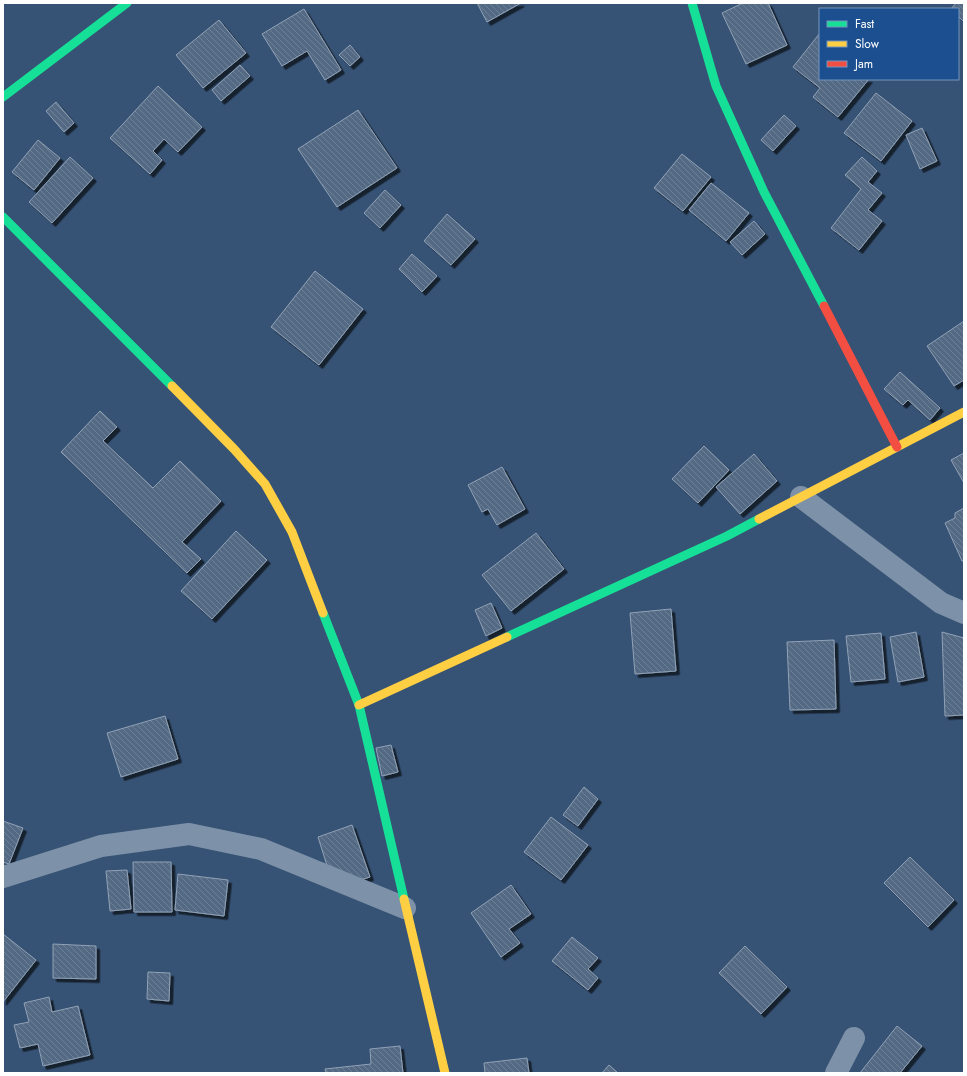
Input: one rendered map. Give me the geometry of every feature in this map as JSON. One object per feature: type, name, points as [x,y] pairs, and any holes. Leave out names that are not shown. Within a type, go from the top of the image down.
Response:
[{"type":"street","points":[[3,97],[127,3]]},
{"type":"street","points":[[692,3],[716,86],[764,192],[897,447]]},
{"type":"street","points":[[3,217],[229,443],[265,484],[292,532],[359,705],[445,1073]]},
{"type":"street","points":[[359,705],[727,536],[964,412]]},
{"type":"street","points":[[801,497],[941,603],[964,613]]},
{"type":"street","points":[[3,877],[101,846],[189,834],[261,849],[406,908]]},
{"type":"street","points":[[836,1073],[854,1038]]},
{"type":"building","points":[[477,3],[521,3],[487,22]]},
{"type":"building","points":[[743,3],[768,3],[787,45],[746,64],[722,13]]},
{"type":"building","points":[[956,3],[964,3],[964,22],[959,17],[959,8],[952,8]]},
{"type":"building","points":[[304,9],[341,70],[325,80],[307,51],[282,66],[262,34]]},
{"type":"building","points":[[219,20],[246,53],[203,88],[176,55]]},
{"type":"building","points":[[819,34],[819,80],[868,80],[838,117],[813,97],[820,88],[793,67]]},
{"type":"building","points":[[350,45],[360,57],[350,66],[339,55]]},
{"type":"building","points":[[240,65],[250,76],[221,101],[212,90]]},
{"type":"building","points":[[158,86],[202,127],[178,152],[164,139],[153,151],[162,160],[150,174],[110,138]]},
{"type":"building","points":[[876,93],[912,121],[881,161],[844,133]]},
{"type":"building","points":[[56,102],[74,123],[64,132],[46,111]]},
{"type":"building","points":[[358,110],[397,168],[337,207],[298,149]]},
{"type":"building","points":[[784,115],[796,126],[773,151],[761,140]]},
{"type":"building","points":[[922,128],[937,161],[920,169],[906,135]]},
{"type":"building","points":[[38,140],[60,158],[34,190],[12,172]]},
{"type":"building","points":[[682,154],[711,177],[683,211],[654,188]]},
{"type":"building","points":[[70,157],[93,178],[52,223],[29,202]]},
{"type":"building","points":[[862,157],[877,171],[868,182],[882,193],[868,210],[882,221],[859,250],[831,228],[861,189],[845,175]]},
{"type":"building","points":[[711,183],[749,213],[726,241],[689,210]]},
{"type":"building","points":[[385,190],[401,205],[380,228],[364,213]]},
{"type":"building","points":[[447,214],[475,239],[451,265],[424,241]]},
{"type":"building","points":[[754,221],[765,234],[742,255],[730,242]]},
{"type":"building","points":[[412,254],[437,276],[422,292],[399,269]]},
{"type":"building","points":[[315,271],[363,309],[319,365],[271,327]]},
{"type":"building","points":[[964,321],[964,380],[954,386],[927,346]]},
{"type":"building","points":[[900,372],[940,408],[930,420],[908,400],[903,405],[884,389]]},
{"type":"building","points":[[100,411],[117,427],[103,441],[153,488],[180,461],[221,501],[182,542],[201,559],[187,573],[61,452]]},
{"type":"building","points":[[704,446],[729,470],[698,503],[672,479]]},
{"type":"building","points":[[964,453],[964,483],[951,460]]},
{"type":"building","points":[[754,454],[777,481],[740,514],[716,487]]},
{"type":"building","points":[[502,467],[525,509],[497,525],[488,509],[482,512],[468,485]]},
{"type":"building","points":[[964,508],[964,561],[962,561],[945,523],[955,518],[955,513]]},
{"type":"building","points":[[236,531],[267,560],[212,619],[181,591]]},
{"type":"building","points":[[536,533],[564,569],[511,611],[482,575]]},
{"type":"building","points":[[491,603],[502,628],[486,636],[475,610]]},
{"type":"building","points":[[671,609],[676,671],[635,674],[630,613]]},
{"type":"building","points":[[916,632],[924,677],[898,682],[890,637]]},
{"type":"building","points":[[942,632],[964,638],[964,715],[945,716]]},
{"type":"building","points":[[881,633],[885,679],[851,682],[846,636]]},
{"type":"building","points":[[834,640],[836,709],[790,710],[787,642]]},
{"type":"building","points":[[165,716],[178,759],[121,777],[107,733]]},
{"type":"building","points":[[391,745],[398,772],[382,776],[376,748]]},
{"type":"building","points":[[584,787],[598,799],[578,826],[563,815]]},
{"type":"building","points":[[551,817],[588,845],[561,880],[524,852]]},
{"type":"building","points":[[3,821],[23,828],[9,864],[3,862]]},
{"type":"building","points":[[352,825],[370,877],[334,888],[318,837]]},
{"type":"building","points":[[910,857],[954,900],[928,927],[884,883]]},
{"type":"building","points":[[133,862],[171,862],[172,912],[134,912]]},
{"type":"building","points":[[127,870],[131,909],[110,911],[106,871]]},
{"type":"building","points":[[178,874],[228,880],[224,916],[175,910]]},
{"type":"building","points":[[511,885],[531,914],[509,929],[520,943],[501,957],[471,913]]},
{"type":"building","points":[[3,934],[36,960],[3,1002]]},
{"type":"building","points":[[572,937],[598,958],[588,969],[598,978],[588,990],[552,961]]},
{"type":"building","points":[[53,944],[96,946],[96,979],[53,978]]},
{"type":"building","points":[[745,946],[787,987],[761,1014],[719,973]]},
{"type":"building","points":[[148,972],[170,973],[169,1001],[147,999]]},
{"type":"building","points":[[49,997],[52,1012],[78,1006],[90,1055],[43,1066],[38,1044],[20,1048],[14,1025],[29,1022],[24,1003]]},
{"type":"building","points":[[897,1026],[922,1046],[900,1073],[860,1073]]},
{"type":"building","points":[[400,1046],[403,1073],[326,1073],[325,1069],[371,1064],[370,1049]]},
{"type":"building","points":[[527,1058],[529,1073],[485,1073],[484,1063]]},
{"type":"building","points":[[609,1065],[618,1073],[602,1073]]},
{"type":"traffic: fast","points":[[3,97],[127,3]]},
{"type":"traffic: fast","points":[[692,3],[716,86],[764,192],[824,306]]},
{"type":"traffic: fast","points":[[3,217],[172,386]]},
{"type":"traffic: fast","points":[[507,637],[727,536],[759,519]]},
{"type":"traffic: fast","points":[[323,613],[359,705],[404,899]]},
{"type":"traffic: slow","points":[[172,386],[234,449],[265,484],[292,532],[323,613]]},
{"type":"traffic: slow","points":[[759,519],[964,412]]},
{"type":"traffic: slow","points":[[359,705],[507,637]]},
{"type":"traffic: slow","points":[[404,899],[445,1073]]},
{"type":"traffic: jam","points":[[824,306],[897,447]]}]
